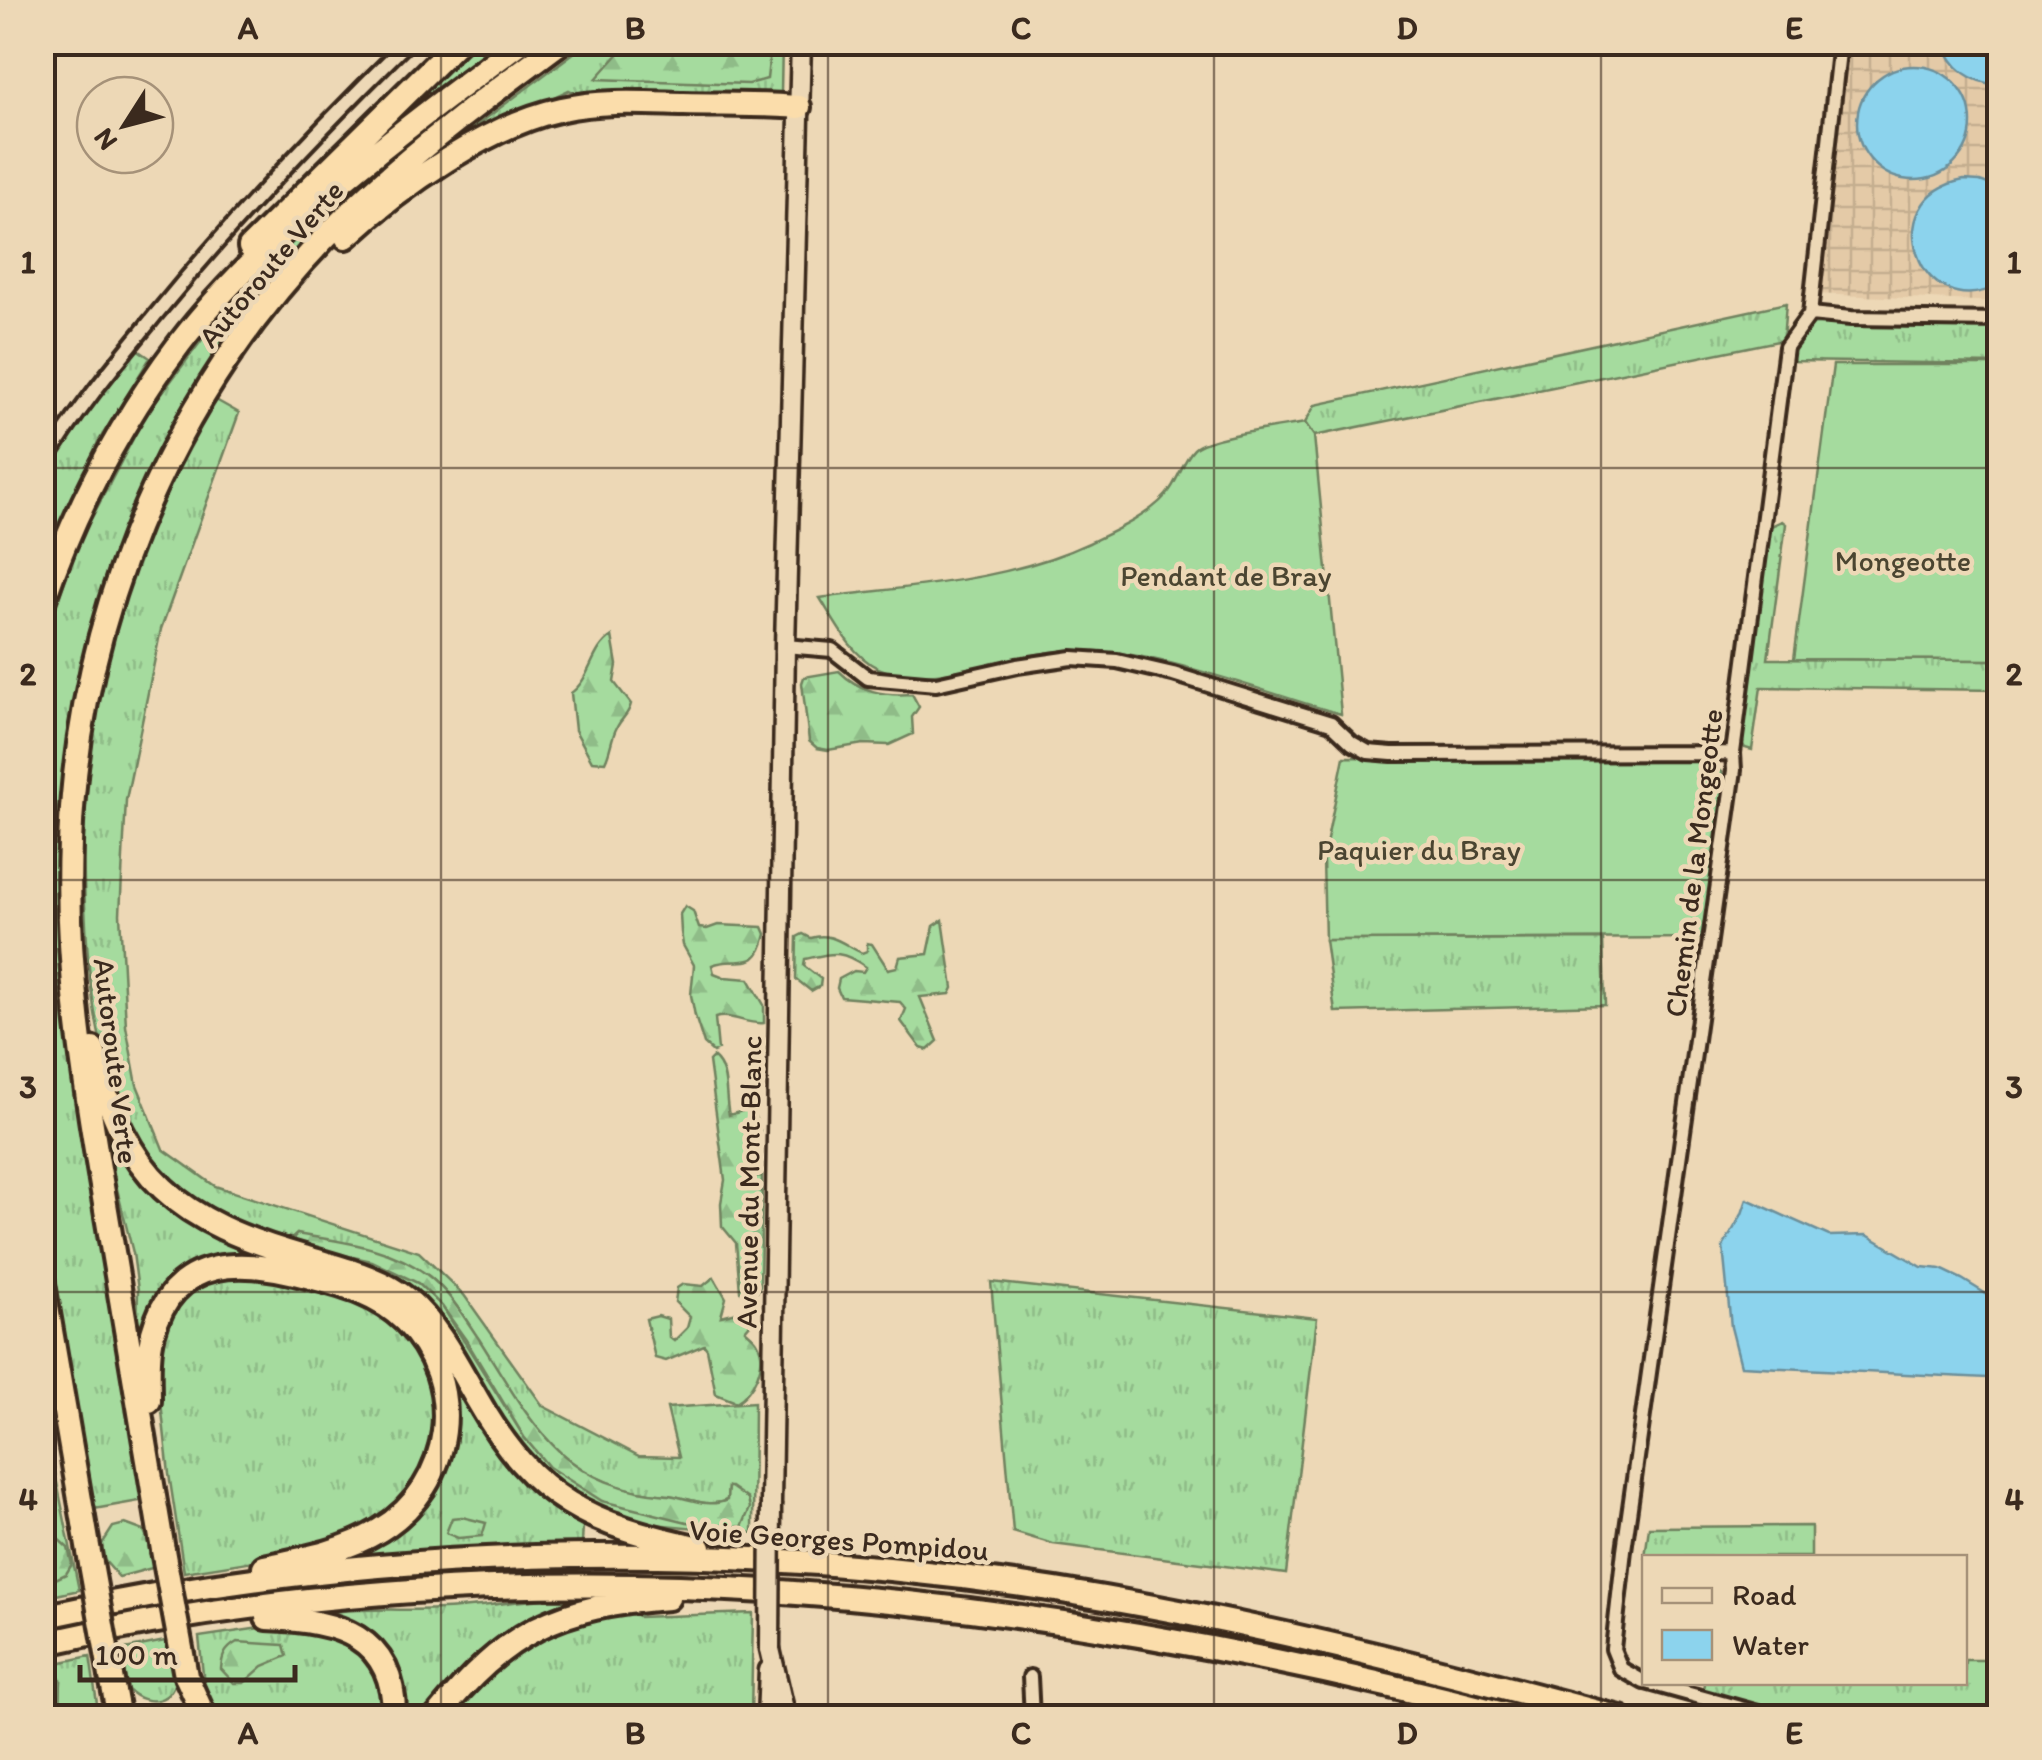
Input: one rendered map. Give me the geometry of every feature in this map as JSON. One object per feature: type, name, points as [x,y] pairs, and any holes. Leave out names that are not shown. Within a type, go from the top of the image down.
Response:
[{"type":"highway","points":[[181,342],[250,247],[458,42]]},
{"type":"highway","name":"Autoroute Verte","points":[[42,604],[100,469],[181,342],[235,282],[300,220],[521,42]]},
{"type":"highway","name":"Autoroute Verte","points":[[193,1718],[84,1081],[74,984],[70,846],[78,744],[90,679],[124,556],[142,509],[211,384],[292,275],[374,190],[561,42]]},
{"type":"highway","points":[[211,384],[269,315],[354,230],[431,172],[505,129],[541,114],[588,104],[800,107]]},
{"type":"highway","points":[[74,984],[112,1113],[139,1162],[176,1201],[223,1230],[368,1278],[408,1300],[443,1341],[510,1451],[562,1500],[634,1534],[757,1561]]},
{"type":"highway","points":[[148,1460],[150,1352],[157,1321],[182,1286],[201,1273],[224,1265],[246,1263],[286,1270],[374,1298],[397,1313],[418,1335],[440,1376],[446,1410],[440,1456],[428,1483],[403,1513],[380,1531],[348,1545],[260,1568],[197,1590]]},
{"type":"highway","points":[[42,1278],[118,1717]]},
{"type":"highway","points":[[42,1375],[72,1451]]},
{"type":"highway","name":"Voie Georges Pompidou","points":[[42,1617],[336,1570],[438,1562],[636,1556],[757,1561],[888,1570],[1101,1597],[1381,1656],[1620,1718]]},
{"type":"highway","name":"Voie Georges Pompidou","points":[[42,1644],[214,1612],[412,1592],[624,1584],[766,1590],[922,1604],[1069,1624],[1235,1653],[1518,1718]]},
{"type":"highway","points":[[436,1718],[502,1652],[533,1630],[571,1612],[616,1602],[766,1590]]},
{"type":"highway","points":[[214,1612],[321,1623],[360,1638],[377,1655],[390,1679],[394,1718]]},
{"type":"highway","points":[[186,1676],[205,1718]]},
{"type":"main road","name":"Avenue du Mont-Blanc","points":[[786,1718],[770,1650],[771,1503],[801,42]]},
{"type":"main road","points":[[766,1718],[770,1650]]},
{"type":"street","points":[[42,468],[102,380],[176,290],[286,167],[408,42]]},
{"type":"street","name":"Chemin de la Mongeotte","points":[[1642,1680],[1621,1669],[1613,1649],[1624,1550],[1734,770],[1733,753],[1786,347],[1810,314],[1840,42]]},
{"type":"street","points":[[1810,314],[2000,320]]},
{"type":"street","points":[[786,646],[832,650],[868,678],[936,684],[1072,658],[1117,660],[1331,723],[1368,752],[1733,753]]},
{"type":"street","points":[[1030,1677],[1032,1718]]},
{"type":"street","name":"Chemin de la Mongeotte","points":[[1657,1685],[1776,1718]]},
{"type":"shaded area","points":[[1848,43],[1999,43],[1999,302],[1815,294]]},
{"type":"green space","points":[[468,43],[498,43],[348,158]]},
{"type":"green space","points":[[587,43],[782,43],[781,93],[639,91],[581,96],[569,90],[449,146]]},
{"type":"green space","points":[[628,43],[771,43],[767,79],[749,84],[596,79]]},
{"type":"green space","points":[[308,224],[316,234],[224,345],[158,456],[107,575],[73,700],[63,764],[57,855],[63,988],[68,1041],[145,1500],[94,1509],[43,1219],[42,648],[76,548],[146,414],[223,312]]},
{"type":"green space","points":[[1786,303],[1783,340],[1314,436],[1305,423],[1315,405]]},
{"type":"green space","points":[[1814,324],[1999,325],[1999,364],[1790,361],[1796,342]]},
{"type":"green space","points":[[134,347],[150,358],[98,442],[43,558],[43,480],[96,393]]},
{"type":"green space","name":"Mongeotte","points":[[1833,365],[1999,365],[1999,660],[1794,659]]},
{"type":"green space","points":[[216,400],[239,413],[161,629],[126,800],[120,914],[126,1026],[137,1085],[163,1149],[215,1186],[419,1252],[464,1295],[543,1406],[639,1456],[679,1457],[667,1408],[754,1402],[753,1533],[630,1522],[576,1499],[514,1446],[458,1349],[295,1245],[372,1261],[418,1283],[442,1306],[524,1437],[549,1467],[728,1527],[736,1491],[728,1487],[727,1500],[704,1503],[631,1490],[575,1465],[534,1424],[458,1307],[429,1276],[386,1259],[297,1234],[287,1243],[226,1220],[172,1185],[136,1141],[110,1076],[91,988],[83,858],[89,774],[108,662],[141,552],[162,499]]},
{"type":"green space","name":"Pendant de Bray","points":[[1305,423],[1314,436],[1341,714],[1197,670],[1121,653],[1051,652],[940,674],[896,674],[878,668],[860,655],[820,598],[957,581],[1057,556],[1150,510],[1170,490],[1190,454],[1202,444]]},
{"type":"green space","points":[[1782,521],[1786,524],[1768,659],[1999,660],[1999,690],[1761,687],[1752,750],[1745,748],[1740,740],[1766,535],[1771,526]]},
{"type":"green space","points":[[612,636],[617,665],[614,682],[631,704],[615,731],[605,762],[592,761],[575,730],[571,693]]},
{"type":"green space","points":[[839,671],[855,684],[873,691],[912,694],[919,707],[912,717],[913,734],[889,745],[817,748],[809,741],[802,683],[804,677]]},
{"type":"green space","name":"Paquier du Bray","points":[[1344,757],[1704,760],[1722,772],[1726,786],[1705,938],[1325,940],[1323,859]]},
{"type":"green space","points":[[685,906],[693,911],[699,928],[763,927],[766,934],[752,959],[712,965],[714,973],[724,977],[749,979],[764,1005],[764,1023],[715,1018],[718,1050],[713,1052],[704,1044],[695,1016],[691,995],[694,965],[681,932],[680,914]]},
{"type":"green space","points":[[943,920],[953,988],[950,994],[920,997],[938,1041],[928,1050],[921,1048],[901,1021],[906,1009],[900,1002],[841,997],[839,979],[854,971],[863,972],[866,967],[857,961],[836,954],[805,959],[804,966],[821,979],[820,986],[811,991],[796,979],[797,937],[803,934],[831,938],[862,953],[867,951],[867,943],[872,944],[888,969],[897,967],[900,957],[928,954],[934,926]]},
{"type":"green space","points":[[1603,939],[1605,1005],[1335,1012],[1325,940]]},
{"type":"green space","points":[[713,1057],[724,1076],[729,1115],[746,1110],[753,1113],[760,1129],[756,1148],[749,1149],[748,1177],[762,1176],[760,1286],[748,1295],[740,1291],[736,1243],[722,1226],[725,1180],[709,1061]]},
{"type":"green space","points":[[106,1127],[127,1162],[253,1249],[253,1255],[212,1262],[175,1282],[154,1301],[137,1327],[133,1253],[105,1141]]},
{"type":"green space","points":[[297,1234],[381,1251],[412,1265],[434,1281],[461,1313],[533,1422],[574,1464],[600,1479],[631,1489],[705,1503],[727,1500],[731,1487],[748,1499],[750,1508],[742,1527],[687,1522],[602,1501],[549,1467],[524,1437],[442,1306],[418,1283],[372,1261],[295,1245],[292,1239]]},
{"type":"green space","points":[[220,1274],[288,1282],[334,1293],[395,1324],[430,1378],[435,1429],[429,1453],[404,1497],[363,1529],[300,1551],[184,1572],[156,1357],[171,1309],[190,1289]]},
{"type":"green space","points":[[714,1277],[726,1298],[721,1316],[750,1314],[745,1330],[760,1350],[757,1376],[748,1392],[736,1402],[716,1394],[704,1345],[666,1361],[655,1358],[646,1319],[668,1319],[669,1337],[674,1341],[687,1328],[690,1317],[675,1302],[677,1288],[683,1284],[703,1286]]},
{"type":"green space","points":[[991,1282],[1317,1318],[1286,1574],[1053,1544],[1013,1532]]},
{"type":"green space","points":[[449,1366],[540,1495],[583,1526],[582,1543],[347,1556],[417,1512]]},
{"type":"green space","points":[[42,1409],[79,1590],[43,1598],[42,1598]]},
{"type":"green space","points":[[452,1518],[486,1523],[482,1536],[458,1538],[446,1533]]},
{"type":"green space","points":[[125,1524],[144,1531],[153,1551],[152,1568],[119,1577],[104,1560],[102,1544],[113,1527]]},
{"type":"green space","points":[[1811,1526],[1811,1555],[1645,1555],[1649,1527]]},
{"type":"green space","points":[[57,1538],[68,1548],[72,1564],[66,1574],[43,1585],[43,1545]]},
{"type":"green space","points":[[575,1597],[576,1600],[530,1623],[426,1717],[404,1717],[398,1685],[332,1619],[333,1612],[442,1609]]},
{"type":"green space","points":[[625,1610],[638,1617],[753,1613],[751,1717],[447,1718],[489,1671],[561,1626]]},
{"type":"green space","points":[[260,1628],[316,1631],[350,1643],[364,1653],[376,1667],[383,1686],[384,1717],[216,1717],[204,1684],[199,1637]]},
{"type":"green space","points":[[170,1640],[176,1674],[171,1691],[159,1700],[135,1696],[128,1690],[120,1650]]},
{"type":"green space","points":[[237,1642],[284,1645],[287,1656],[263,1666],[244,1683],[234,1683],[221,1669],[225,1653]]},
{"type":"green space","points":[[90,1656],[99,1717],[51,1717],[60,1707],[61,1680],[43,1675],[43,1666]]},
{"type":"green space","points":[[1967,1660],[1999,1660],[1997,1717],[1795,1717],[1703,1693],[1704,1685],[1967,1685]]},
{"type":"green space","points":[[43,1675],[61,1679],[60,1707],[51,1717],[43,1717]]},
{"type":"water","points":[[1943,43],[1999,43],[1999,85],[1964,73]]},
{"type":"water","points":[[1914,66],[1936,71],[1954,83],[1966,101],[1971,123],[1966,145],[1954,163],[1936,175],[1914,180],[1892,175],[1874,163],[1862,145],[1857,123],[1862,101],[1874,83],[1892,71]]},
{"type":"water","points":[[1964,180],[1999,188],[1999,285],[1971,293],[1947,289],[1929,274],[1917,254],[1914,231],[1920,209],[1936,191]]},
{"type":"water","points":[[1747,1199],[1829,1236],[1867,1235],[1922,1267],[1941,1269],[1962,1279],[1999,1302],[1999,1327],[1987,1378],[1741,1366],[1731,1327],[1723,1247]]}]
